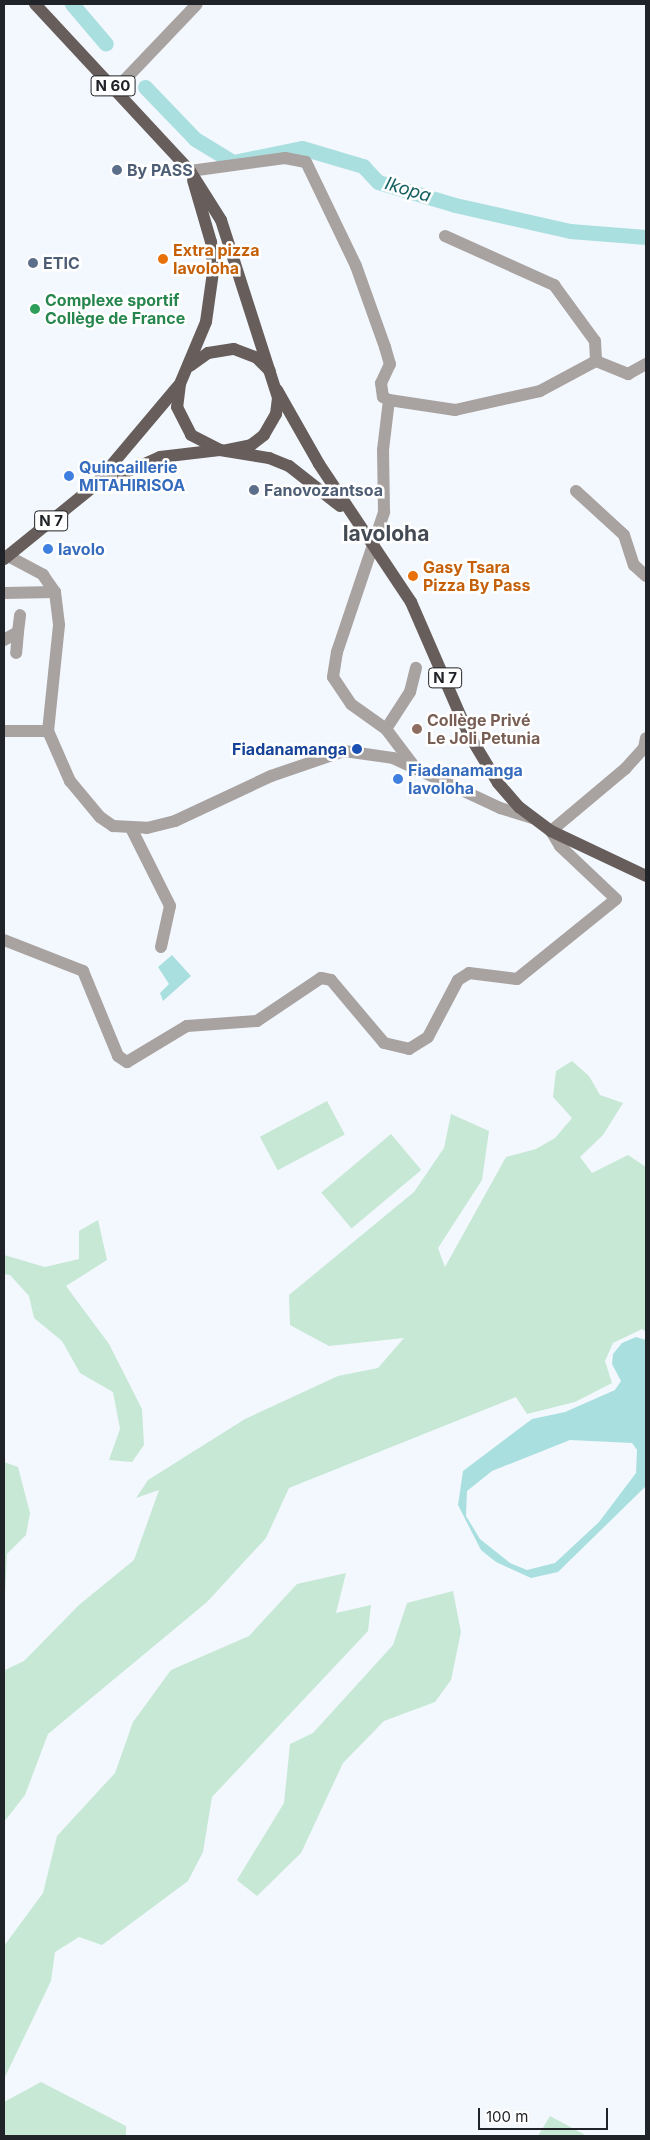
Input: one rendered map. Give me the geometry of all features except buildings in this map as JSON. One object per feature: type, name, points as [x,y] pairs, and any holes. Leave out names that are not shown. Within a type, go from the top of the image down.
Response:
[{"type":"main road","name":"N 60","points":[[35,4],[190,170]]},
{"type":"main road","points":[[93,487],[180,384],[206,322],[213,272],[211,242],[190,170]]},
{"type":"main road","points":[[93,487],[160,457],[251,445],[269,429],[278,406],[276,384],[221,220],[190,170]]},
{"type":"main road","points":[[188,368],[208,353],[234,349],[257,358],[276,384],[365,533]]},
{"type":"main road","points":[[180,384],[177,407],[186,429],[198,441],[223,450],[269,458],[300,473],[332,496],[365,533]]},
{"type":"main road","name":"N 7","points":[[6,558],[93,487]]},
{"type":"main road","name":"N 7","points":[[365,533],[411,602],[468,733],[498,783],[532,818],[551,831],[646,876]]},
{"type":"street","points":[[116,89],[197,4]]},
{"type":"street","points":[[190,170],[286,158],[306,162],[356,266],[385,347],[390,364],[381,383],[384,397],[389,400],[454,410],[540,391],[596,360]]},
{"type":"street","points":[[445,236],[554,285],[595,340],[596,360]]},
{"type":"street","points":[[596,360],[616,372],[645,370]]},
{"type":"street","points":[[389,400],[383,450],[384,512],[337,652],[334,677],[351,704],[386,730],[416,768]]},
{"type":"street","points":[[576,491],[624,535],[634,565],[646,576]]},
{"type":"street","points":[[6,558],[43,575],[55,592],[59,625],[48,731],[56,755],[85,801],[113,826],[131,828],[175,821],[279,772],[344,751],[393,758],[500,808],[532,818]]},
{"type":"street","points":[[4,593],[55,592]]},
{"type":"street","points":[[16,653],[20,615]]},
{"type":"street","points":[[4,640],[18,632]]},
{"type":"street","points":[[386,730],[410,692],[416,668]]},
{"type":"street","points":[[4,731],[48,731]]},
{"type":"street","points":[[4,940],[83,971],[118,1056],[127,1062],[187,1026],[257,1021],[321,978],[331,980],[384,1042],[409,1049],[428,1037],[458,980],[469,973],[517,979],[616,899],[560,846],[551,831],[645,744]]},
{"type":"street","points":[[131,828],[170,906],[161,946]]},
{"type":"green space","points":[[572,1061],[589,1076],[600,1095],[623,1103],[603,1135],[580,1157],[592,1173],[628,1155],[646,1167],[646,1332],[642,1329],[613,1343],[605,1361],[612,1383],[575,1402],[527,1414],[516,1397],[289,1488],[266,1538],[207,1602],[48,1734],[25,1795],[4,1822],[5,1670],[24,1661],[79,1605],[134,1560],[159,1490],[136,1498],[148,1480],[245,1419],[338,1376],[378,1368],[404,1338],[329,1346],[290,1325],[289,1295],[414,1192],[444,1148],[451,1114],[489,1131],[482,1180],[438,1248],[445,1267],[506,1157],[536,1149],[555,1138],[572,1118],[553,1097],[556,1071]]},
{"type":"green space","points":[[327,1101],[345,1135],[278,1170],[260,1137]]},
{"type":"green space","points":[[391,1134],[421,1170],[352,1228],[321,1192]]},
{"type":"green space","points":[[98,1220],[107,1260],[66,1286],[109,1344],[142,1409],[144,1445],[132,1462],[109,1460],[120,1429],[113,1392],[80,1373],[62,1341],[34,1318],[29,1296],[10,1275],[4,1274],[4,1255],[45,1267],[79,1259],[79,1231]]},
{"type":"green space","points":[[4,1462],[18,1467],[30,1513],[26,1535],[7,1554],[4,1615]]},
{"type":"green space","points":[[346,1573],[336,1613],[371,1605],[368,1631],[212,1797],[203,1852],[188,1881],[102,1945],[79,1937],[55,1952],[51,1981],[4,2079],[4,1946],[43,1893],[57,1836],[115,1773],[133,1722],[171,1670],[249,1636],[297,1584]]},
{"type":"green space","points":[[453,1591],[461,1632],[451,1680],[435,1702],[384,1721],[343,1763],[301,1853],[257,1896],[237,1880],[284,1803],[290,1744],[313,1733],[393,1645],[407,1603]]},
{"type":"green space","points":[[41,2082],[126,2126],[126,2136],[4,2136],[4,2102]]},
{"type":"green space","points":[[550,2116],[587,2136],[538,2136]]},
{"type":"water","points":[[172,955],[191,976],[163,1001],[160,993],[169,984],[158,967]]},
{"type":"water","points":[[636,1337],[646,1340],[646,1486],[558,1572],[531,1578],[496,1562],[481,1550],[458,1505],[463,1471],[532,1419],[565,1412],[615,1390],[621,1381],[612,1364],[613,1354],[622,1343]],"holes":[[[570,1440],[632,1443],[637,1450],[636,1473],[599,1522],[555,1563],[527,1570],[510,1563],[480,1539],[466,1516],[467,1491],[492,1471]]]},
{"type":"waterway","name":"Ikopa","points":[[72,4],[106,44]]},
{"type":"waterway","name":"Ikopa","points":[[145,87],[195,139],[233,162],[302,148],[363,166],[378,182],[455,205],[570,231],[646,237]]},
{"type":"place","name":"By PASS","points":[[117,170]]},
{"type":"place","name":"Extra pizza Iavoloha","points":[[163,259]]},
{"type":"place","name":"ETIC","points":[[33,263]]},
{"type":"place","name":"Complexe sportif Collège de France","points":[[35,309]]},
{"type":"place","name":"Quincaillerie MITAHIRISOA","points":[[69,476]]},
{"type":"place","name":"Fanovozantsoa","points":[[254,490]]},
{"type":"place","name":"Iavolo","points":[[48,549]]},
{"type":"place","name":"Gasy Tsara Pizza By Pass","points":[[413,576]]},
{"type":"place","name":"Collège Privé Le Joli Petunia","points":[[417,729]]},
{"type":"place","name":"Fiadanamanga","points":[[357,749]]},
{"type":"place","name":"Fiadanamanga Iavoloha","points":[[398,779]]},
{"type":"district","name":"Iavoloha","points":[[386,534]]}]
